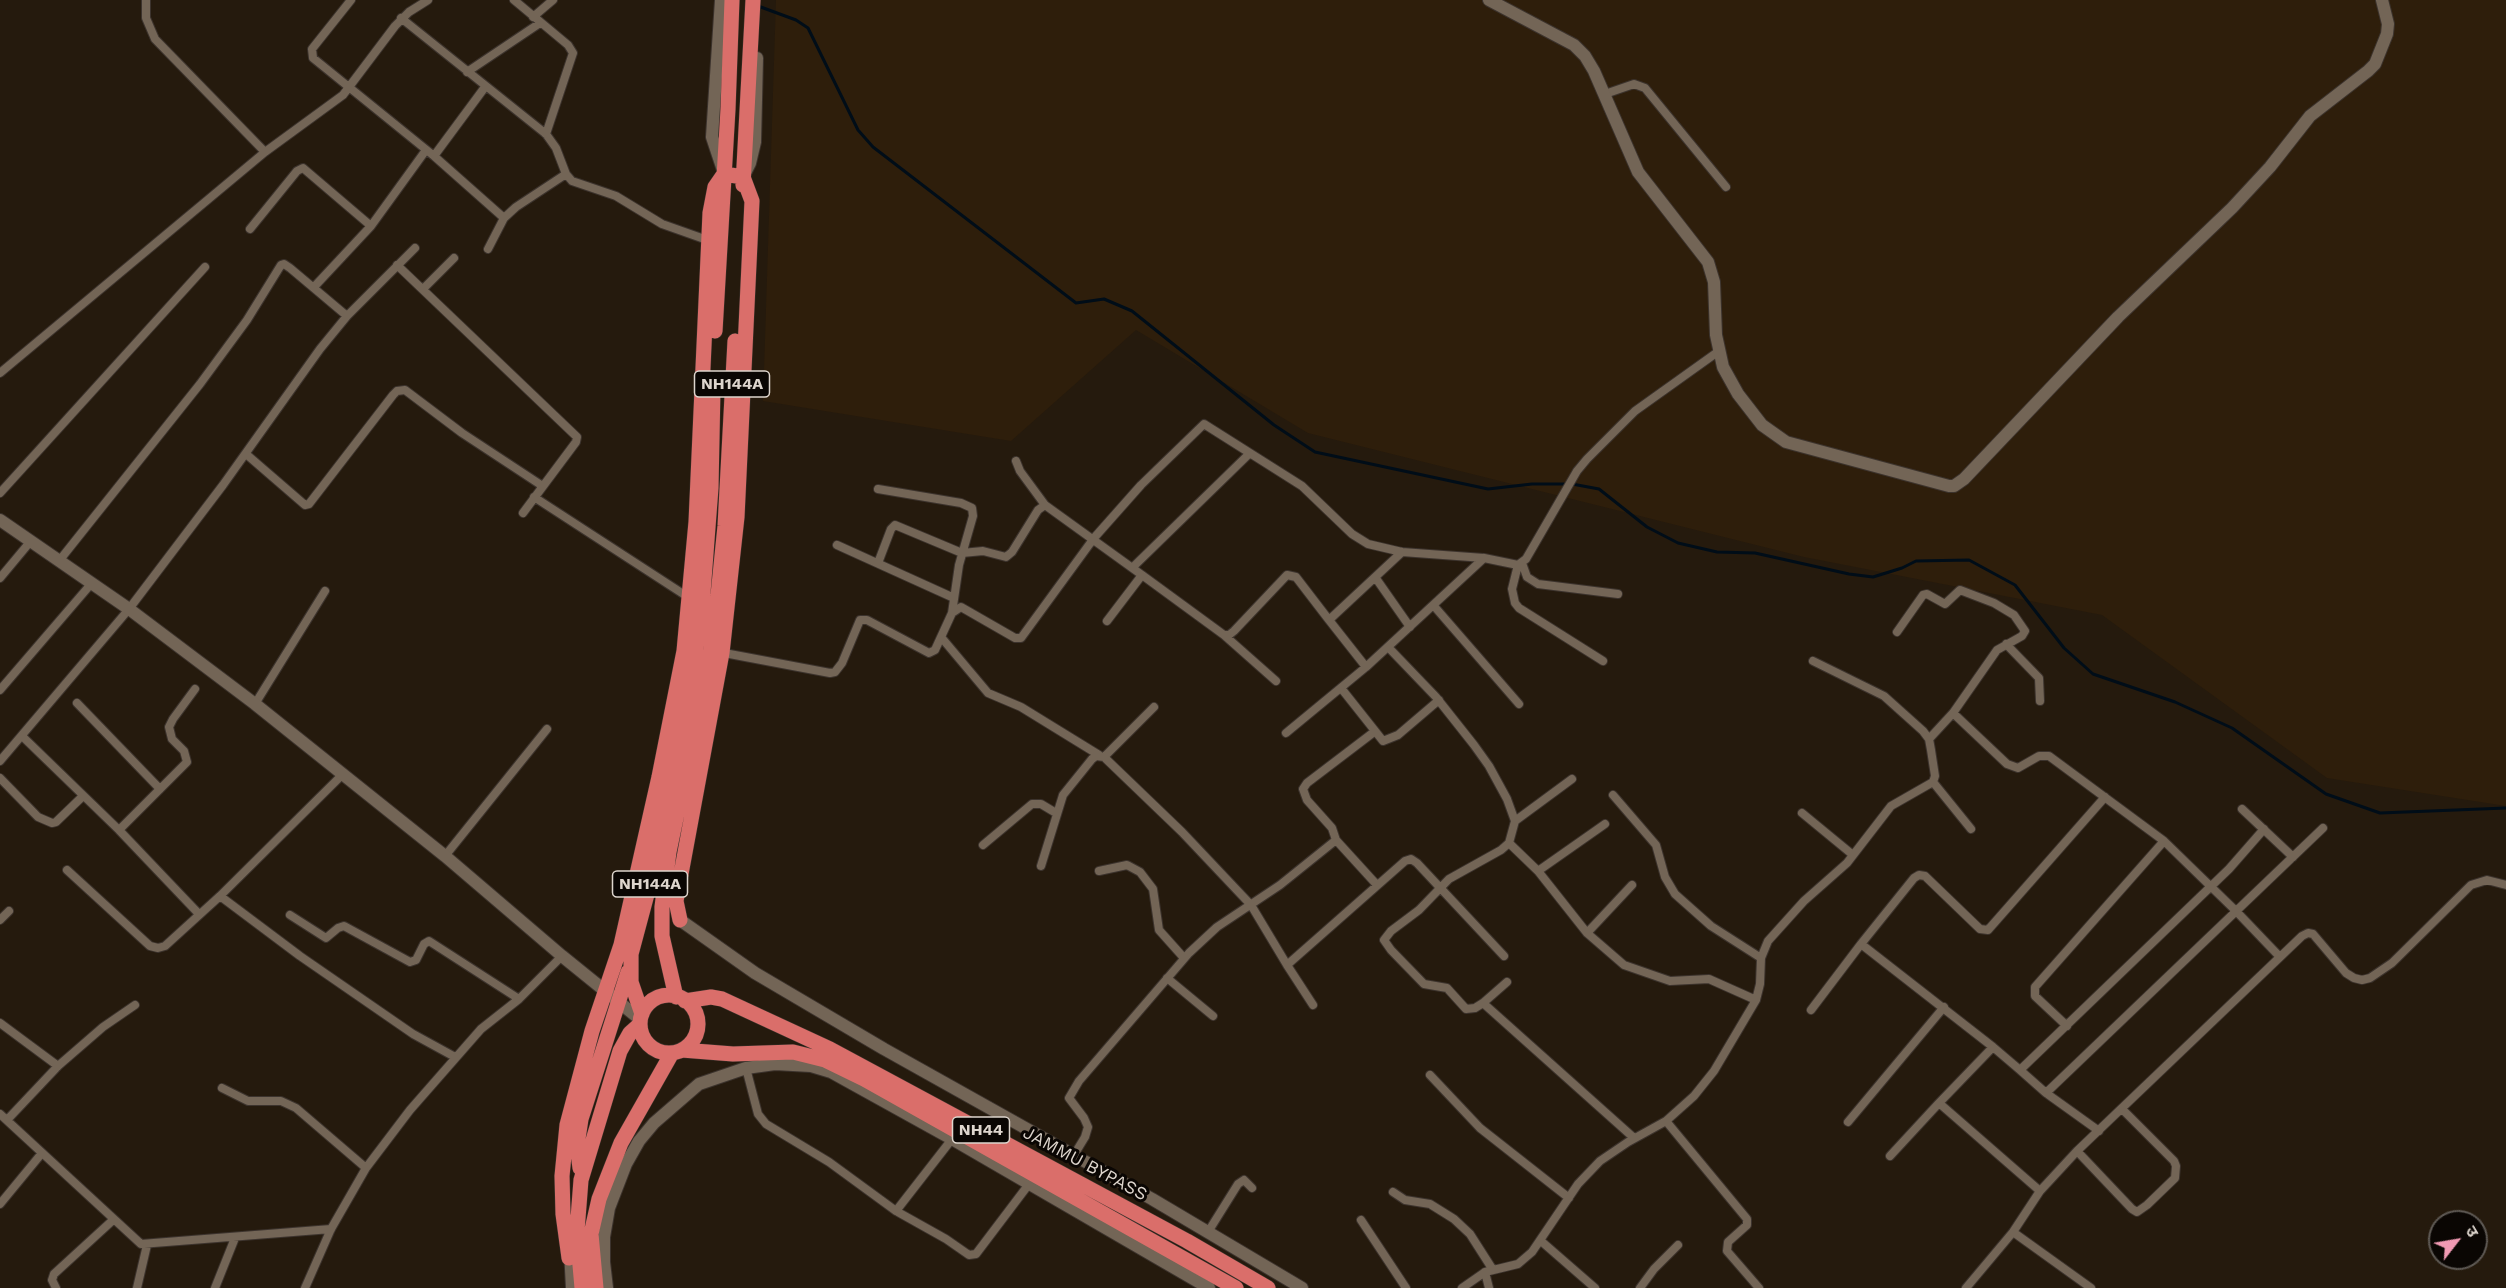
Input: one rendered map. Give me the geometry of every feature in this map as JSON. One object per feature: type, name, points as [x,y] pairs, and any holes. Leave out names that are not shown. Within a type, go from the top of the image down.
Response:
[{"type":"highway","name":"NH144A","points":[[641,1019],[629,969],[631,954],[681,764],[696,693],[716,652],[741,253],[743,177],[755,17],[753,0]]},
{"type":"highway","points":[[755,17],[759,0]]},
{"type":"highway","name":"NH144A","points":[[696,693],[692,631],[711,488],[714,242],[724,174],[728,1]]},
{"type":"highway","points":[[724,174],[743,177]]},
{"type":"highway","points":[[569,1258],[563,1214],[562,1176],[567,1125],[577,1083],[621,945],[692,631]]},
{"type":"highway","points":[[680,920],[676,901],[703,751],[716,652]]},
{"type":"highway","points":[[659,777],[703,751]]},
{"type":"highway","name":"NH144A","points":[[681,764],[662,907],[662,936],[681,999]]},
{"type":"highway","points":[[581,1180],[577,1145],[581,1119],[629,969]]},
{"type":"highway","name":"NH44","points":[[582,1288],[584,1233],[581,1180],[617,1059],[625,1041],[654,999],[662,996],[681,999],[692,1008],[698,1027],[695,1036],[677,1052],[621,1143],[584,1233],[596,1288]]},
{"type":"highway","name":"JAMMU BYPASS","points":[[681,999],[711,997],[722,999],[830,1049],[1187,1241],[1268,1288]]},
{"type":"highway","name":"NH44","points":[[641,1019],[646,1042],[663,1053],[677,1052]]},
{"type":"highway","name":"JAMMU BYPASS","points":[[677,1052],[733,1054],[793,1052],[825,1060],[874,1084],[1236,1288]]},
{"type":"street","points":[[146,0],[146,18],[155,39],[265,152]]},
{"type":"street","points":[[0,374],[265,152],[322,111],[350,87],[401,18],[428,0]]},
{"type":"street","points":[[514,0],[568,45],[573,53],[546,134]]},
{"type":"street","points":[[467,72],[537,20],[553,0]]},
{"type":"street","points":[[1489,0],[1574,45],[1594,70],[1645,182],[1692,239],[1712,272],[1719,351],[1723,367],[1738,394],[1762,425],[1786,442],[1944,485],[1958,484],[2118,317],[2232,208],[2270,167],[2310,116],[2368,72],[2375,63],[2387,34],[2388,24],[2382,0]]},
{"type":"street","points":[[346,2],[311,53],[317,63],[434,156],[504,218]]},
{"type":"street","points":[[401,18],[546,134],[556,148],[566,174],[577,185],[616,196],[662,224],[714,242]]},
{"type":"street","points":[[1605,94],[1634,84],[1644,88],[1726,187]]},
{"type":"street","points":[[434,156],[485,87]]},
{"type":"street","points":[[314,287],[371,226],[426,150]]},
{"type":"street","points":[[250,229],[297,171],[303,168],[371,226]]},
{"type":"street","points":[[488,249],[504,218],[516,207],[566,174]]},
{"type":"street","points":[[0,761],[129,609],[246,454],[320,349],[348,316],[415,248]]},
{"type":"street","points":[[423,289],[454,258]]},
{"type":"street","points":[[59,561],[200,384],[247,320],[281,265],[284,264],[348,316]]},
{"type":"street","points":[[397,265],[574,432],[576,442],[541,485],[523,513]]},
{"type":"street","points":[[0,493],[205,267]]},
{"type":"street","points":[[1603,661],[1519,608],[1515,603],[1512,589],[1520,564],[1572,479],[1587,459],[1635,411],[1719,351]]},
{"type":"street","points":[[246,454],[305,505],[309,504],[393,395],[397,391],[405,390],[462,433],[541,485]]},
{"type":"street","points":[[716,652],[830,673],[838,668],[857,625],[863,619],[929,653],[935,650],[956,608],[965,608],[1015,638],[1021,639],[1094,538],[1141,485],[1204,424],[1302,486],[1359,540],[1368,544],[1402,552],[1484,558],[1520,564]]},
{"type":"street","points":[[1133,567],[1249,454]]},
{"type":"street","points":[[1016,461],[1020,471],[1045,505],[1094,538],[1224,635],[1276,681]]},
{"type":"street","points":[[878,489],[962,503],[972,508],[973,516],[963,553],[952,613]]},
{"type":"street","points":[[534,497],[696,602]]},
{"type":"street","points":[[878,563],[891,529],[895,525],[963,553],[983,551],[1006,557],[1012,552],[1038,510],[1045,505]]},
{"type":"street","points":[[0,520],[129,609],[255,704],[445,856],[605,992],[641,1019]]},
{"type":"street","points":[[0,578],[30,542]]},
{"type":"street","points":[[837,545],[954,598]]},
{"type":"street","points":[[1329,620],[1402,552]]},
{"type":"street","points":[[1286,733],[1366,668],[1484,558]]},
{"type":"street","points":[[1520,564],[1527,577],[1538,584],[1618,594]]},
{"type":"street","points":[[1107,621],[1143,575]]},
{"type":"street","points":[[1224,635],[1229,635],[1234,631],[1287,575],[1296,578],[1366,668]]},
{"type":"street","points":[[1375,577],[1410,627]]},
{"type":"street","points":[[0,690],[91,584]]},
{"type":"street","points":[[1897,632],[1923,595],[1927,594],[1945,604],[1959,590],[1994,603],[2018,618],[2024,627],[2024,635],[2006,644],[1993,655],[1953,713],[1929,739]]},
{"type":"street","points":[[255,704],[325,591]]},
{"type":"street","points":[[1434,606],[1519,704]]},
{"type":"street","points":[[941,637],[988,693],[1021,707],[1101,756],[1182,832],[1251,905],[1313,1005]]},
{"type":"street","points":[[2006,644],[2039,678],[2040,701]]},
{"type":"street","points":[[1388,647],[1439,700],[1489,766],[1512,810],[1515,821],[1509,843],[1502,850],[1457,873],[1419,910],[1385,937],[1385,944],[1424,984],[1447,988],[1466,1009],[1474,1008],[1482,1003],[1507,982]]},
{"type":"street","points":[[1462,1288],[1489,1271],[1518,1264],[1541,1241],[1578,1184],[1600,1161],[1634,1138],[1666,1121],[1694,1096],[1714,1071],[1756,1000],[1760,984],[1761,958],[1768,941],[1804,901],[1853,855],[1891,806],[1933,782],[1935,776],[1929,739],[1884,696],[1813,661]]},
{"type":"street","points":[[0,674],[8,680]]},
{"type":"street","points":[[1341,688],[1381,740],[1389,740],[1408,727],[1439,700]]},
{"type":"street","points":[[118,830],[187,762],[186,756],[172,739],[169,728],[172,719],[195,689]]},
{"type":"street","points":[[78,703],[160,789]]},
{"type":"street","points":[[1041,866],[1056,813],[1069,787],[1092,759],[1101,756],[1154,707]]},
{"type":"street","points":[[1953,713],[2007,764],[2018,768],[2039,756],[2049,756],[2164,841],[2280,957]]},
{"type":"street","points":[[445,856],[547,729]]},
{"type":"street","points":[[1374,732],[1307,783],[1303,789],[1306,800],[1332,828],[1336,840],[1377,885]]},
{"type":"street","points":[[22,736],[199,914]]},
{"type":"street","points":[[67,870],[150,946],[158,948],[165,946],[220,896],[342,775]]},
{"type":"street","points":[[0,778],[38,817],[52,823],[56,822],[83,796]]},
{"type":"street","points":[[1515,821],[1572,779]]},
{"type":"street","points":[[1933,782],[1971,829]]},
{"type":"street","points":[[1613,795],[1656,845],[1665,877],[1680,899],[1711,926],[1761,958]]},
{"type":"street","points":[[1811,1010],[1861,944],[1918,875],[1925,876],[1980,929],[1988,930],[2105,797]]},
{"type":"street","points":[[984,845],[1032,804],[1041,804],[1056,813]]},
{"type":"street","points":[[2242,809],[2293,857]]},
{"type":"street","points":[[1802,813],[1853,855]]},
{"type":"street","points":[[1538,871],[1605,824]]},
{"type":"street","points":[[2046,1093],[2323,828]]},
{"type":"street","points":[[2020,1070],[2211,886],[2264,829]]},
{"type":"street","points":[[1074,1155],[1088,1127],[1069,1098],[1072,1089],[1184,958],[1217,927],[1251,905],[1336,840]]},
{"type":"street","points":[[2067,1026],[2035,996],[2035,987],[2164,841]]},
{"type":"street","points":[[1509,843],[1538,871],[1587,933],[1624,965],[1635,971],[1670,981],[1709,979],[1756,1000]]},
{"type":"street","points":[[1287,965],[1400,864],[1411,859],[1441,887],[1474,927],[1504,956]]},
{"type":"street","points":[[1099,871],[1126,865],[1140,872],[1153,889],[1159,930],[1184,958]]},
{"type":"street","points":[[1966,1288],[2013,1232],[2040,1191],[2077,1151],[2308,933],[2313,934],[2346,973],[2362,980],[2370,978],[2392,963],[2471,885],[2487,880],[2506,885]]},
{"type":"street","points":[[1587,933],[1632,885]]},
{"type":"street","points":[[220,896],[338,982],[414,1034],[455,1057]]},
{"type":"street","points":[[0,920],[9,910]]},
{"type":"street","points":[[290,915],[326,939],[338,928],[344,926],[410,963],[416,960],[424,944],[429,941],[519,999]]},
{"type":"street","points":[[680,920],[755,973],[1302,1288]]},
{"type":"street","points":[[1861,944],[1993,1047],[2046,1093],[2099,1131]]},
{"type":"street","points":[[305,1288],[331,1229],[366,1168],[410,1110],[482,1029],[519,999],[562,956]]},
{"type":"street","points":[[1167,978],[1213,1016]]},
{"type":"street","points":[[1482,1003],[1634,1138]]},
{"type":"street","points":[[135,1005],[103,1027],[3,1117],[136,1241],[147,1245],[331,1229]]},
{"type":"street","points":[[1848,1122],[1944,1008]]},
{"type":"street","points":[[0,1023],[58,1066]]},
{"type":"street","points":[[1890,1156],[1993,1047]]},
{"type":"street","points":[[607,1288],[604,1237],[609,1208],[626,1164],[639,1140],[654,1123],[699,1084],[746,1068],[775,1064],[811,1066],[831,1072],[952,1139],[1209,1288]]},
{"type":"street","points":[[746,1068],[760,1119],[830,1162],[896,1211],[973,1256],[1029,1184]]},
{"type":"street","points":[[1430,1075],[1480,1128],[1569,1198]]},
{"type":"street","points":[[222,1088],[248,1101],[280,1101],[296,1108],[366,1168]]},
{"type":"street","points":[[1939,1103],[2040,1191]]},
{"type":"street","points":[[2077,1151],[2132,1209],[2137,1212],[2147,1205],[2175,1178],[2176,1166],[2174,1161],[2122,1109]]},
{"type":"street","points":[[1666,1121],[1747,1219],[1747,1225],[1728,1242],[1727,1251],[1759,1288]]},
{"type":"street","points":[[896,1211],[952,1139]]},
{"type":"street","points":[[0,1204],[42,1153]]},
{"type":"street","points":[[1208,1232],[1238,1184],[1244,1180],[1252,1188]]},
{"type":"street","points":[[1394,1192],[1405,1200],[1430,1204],[1454,1219],[1470,1234],[1489,1271],[1489,1288]]},
{"type":"street","points":[[56,1288],[52,1280],[54,1274],[113,1220]]},
{"type":"street","points":[[1361,1220],[1406,1288]]},
{"type":"street","points":[[2013,1232],[2091,1288]]},
{"type":"street","points":[[572,1288],[569,1258],[584,1233],[604,1262]]},
{"type":"street","points":[[215,1288],[235,1238]]},
{"type":"street","points":[[1541,1241],[1595,1288]]},
{"type":"street","points":[[137,1288],[147,1245]]},
{"type":"street","points":[[1640,1288],[1654,1269],[1678,1245]]},
{"type":"shaded area","points":[[776,0],[2506,0],[2506,806],[2327,778],[2102,615],[1804,557],[1308,433],[1136,330],[1011,441],[763,401]]},
{"type":"waterway","points":[[758,6],[796,20],[808,28],[858,130],[873,147],[1076,303],[1104,299],[1132,311],[1274,425],[1315,452],[1488,489],[1532,484],[1566,484]]},
{"type":"waterway","points":[[1572,484],[1599,489],[1647,527],[1678,543],[1717,552],[1755,553],[1849,574],[1873,577],[1916,561],[1969,560],[2015,585],[2064,648],[2093,674],[2175,702],[2232,728],[2326,794],[2380,813],[2506,808]]}]
